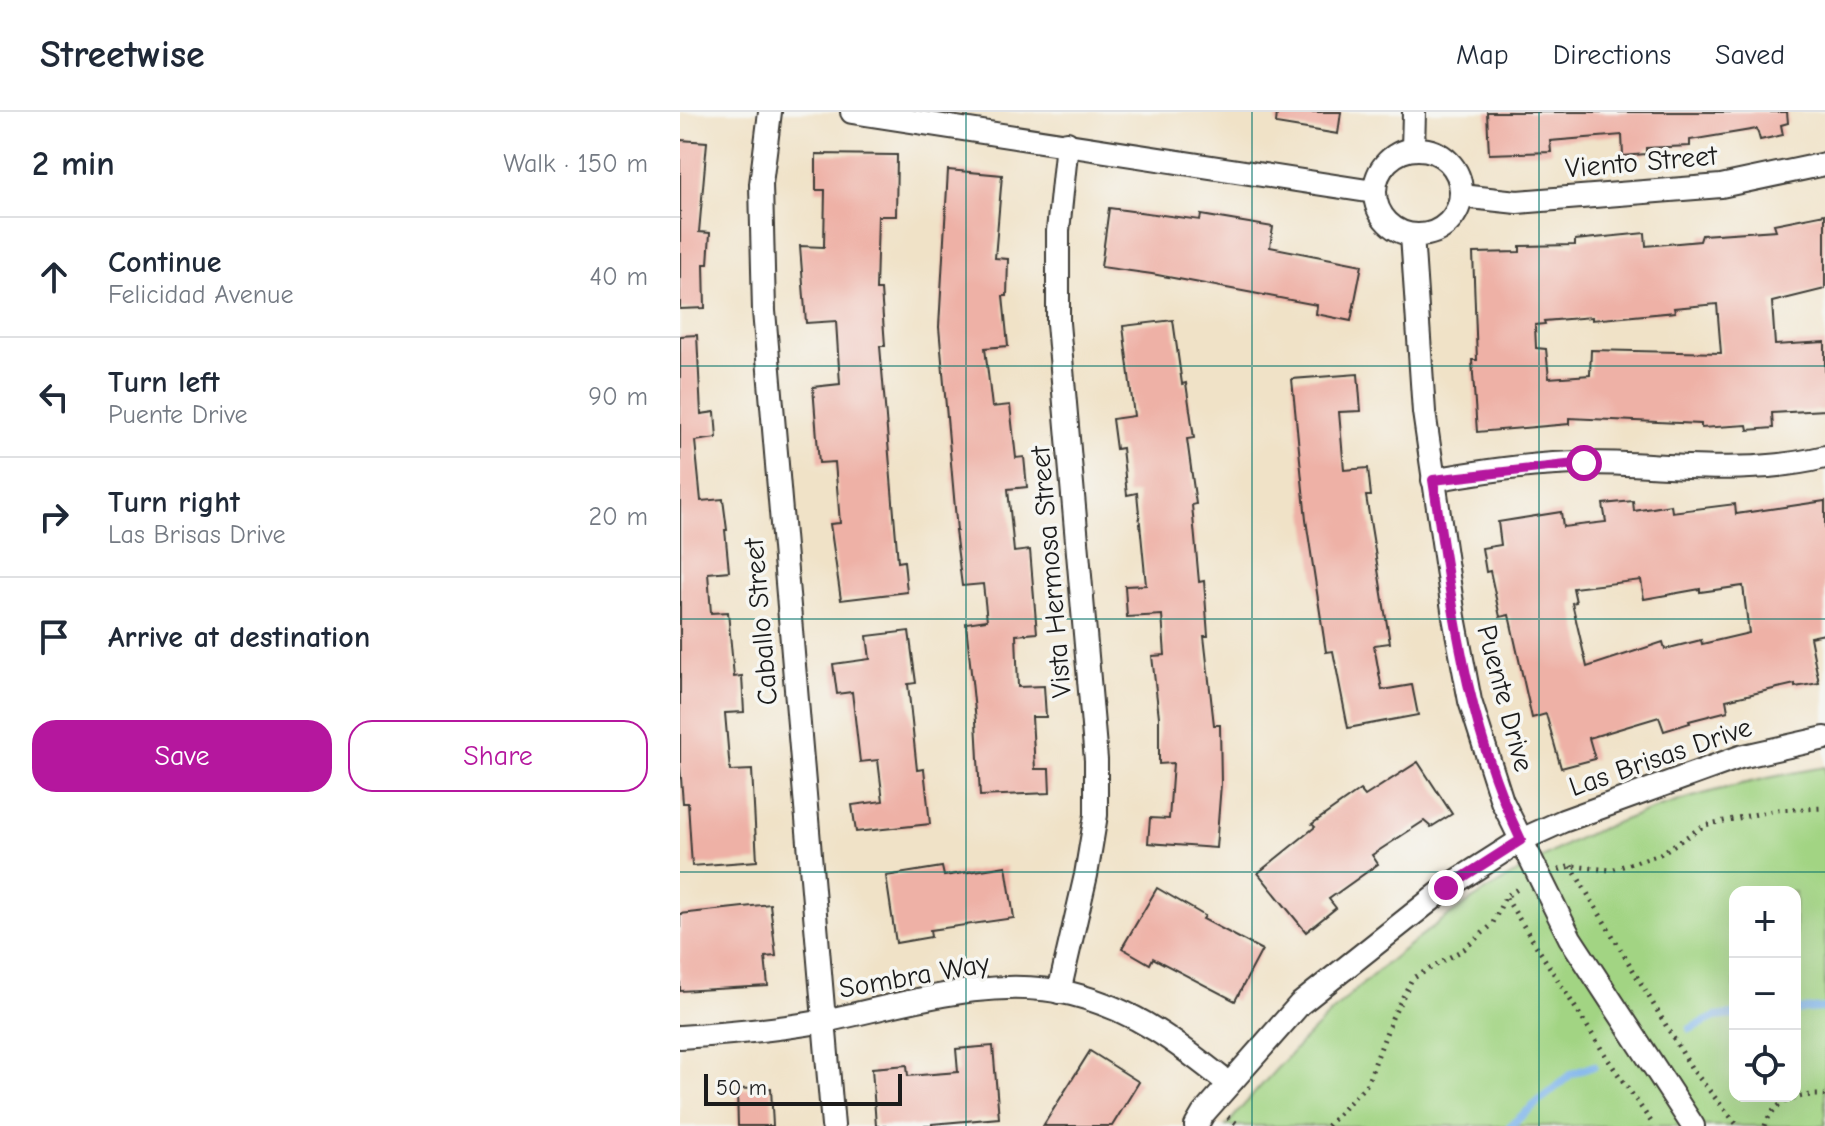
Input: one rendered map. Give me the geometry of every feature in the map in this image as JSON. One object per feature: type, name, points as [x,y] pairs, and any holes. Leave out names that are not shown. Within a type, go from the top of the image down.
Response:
[{"type":"street","name":"Caballo Street","points":[[770,112],[761,184],[764,311],[833,1126]]},
{"type":"street","points":[[852,112],[1374,192]]},
{"type":"street","points":[[1413,149],[1414,112]]},
{"type":"street","name":"Vista Hermosa Street","points":[[1059,992],[1086,875],[1096,815],[1096,760],[1058,323],[1058,231],[1067,143]]},
{"type":"street","points":[[1413,149],[1438,154],[1449,162],[1456,172],[1461,196],[1458,208],[1444,226],[1423,235],[1412,235],[1388,224],[1378,209],[1374,192],[1382,167],[1396,154],[1413,149]]},
{"type":"street","name":"Viento Street","points":[[1461,196],[1517,202],[1706,187],[1825,164]]},
{"type":"street","name":"Puente Drive","points":[[1412,235],[1424,412],[1454,617],[1470,701],[1502,801],[1570,938],[1693,1126]]},
{"type":"street","points":[[1433,480],[1584,463],[1730,470],[1803,463],[1825,457]]},
{"type":"street","name":"Las Brisas Drive","points":[[1196,1126],[1300,1004],[1446,888],[1521,840],[1563,821],[1740,757],[1825,738]]},
{"type":"street","name":"Sombra Way","points":[[680,1037],[783,1028],[920,1000],[996,989],[1059,992],[1101,1003],[1135,1017],[1166,1034],[1229,1084]]},
{"type":"path","points":[[1571,866],[1692,1069],[1738,1126]]},
{"type":"path","points":[[1505,897],[1654,1126]]},
{"type":"path","points":[[1765,1126],[1767,1119],[1783,1102],[1809,1094],[1825,1095]]},
{"type":"green space","points":[[1825,767],[1825,1126],[1226,1126],[1328,1016],[1402,950],[1442,920],[1571,842],[1644,812],[1733,786]]},
{"type":"building","points":[[1277,112],[1341,112],[1338,134],[1276,124]]},
{"type":"building","points":[[1487,112],[1787,112],[1788,123],[1781,125],[1783,135],[1760,140],[1757,129],[1690,140],[1690,146],[1646,148],[1646,154],[1623,156],[1622,135],[1550,141],[1551,152],[1489,154]]},
{"type":"building","points":[[680,140],[707,142],[699,232],[710,233],[708,264],[704,264],[705,308],[680,309]]},
{"type":"building","points":[[816,154],[897,155],[896,216],[878,216],[876,290],[881,290],[885,346],[880,346],[898,562],[904,561],[907,592],[841,600],[830,524],[840,523],[835,462],[819,463],[813,387],[840,384],[836,321],[806,323],[800,246],[824,247],[825,190],[816,190]]},
{"type":"building","points":[[948,170],[1002,175],[995,258],[1008,259],[1007,296],[1003,296],[1008,346],[985,348],[992,407],[1010,405],[1016,458],[1024,457],[1027,487],[1008,489],[1014,552],[1030,550],[1037,633],[1016,635],[1018,687],[1044,686],[1046,717],[1032,717],[1035,769],[1049,769],[1050,793],[980,796],[966,623],[987,620],[983,584],[962,586],[939,327]]},
{"type":"building","points":[[1109,208],[1200,220],[1201,215],[1273,227],[1270,247],[1362,265],[1351,321],[1316,314],[1317,305],[1101,267]]},
{"type":"building","points":[[1825,214],[1825,289],[1772,302],[1775,345],[1825,342],[1825,410],[1772,413],[1773,428],[1748,430],[1747,425],[1701,428],[1701,424],[1569,418],[1569,424],[1477,432],[1472,360],[1477,360],[1473,253],[1520,252],[1520,246],[1575,245],[1575,240],[1645,233],[1646,246],[1700,241],[1702,235],[1776,230],[1774,224]],"holes":[[[1717,304],[1721,353],[1591,350],[1590,375],[1549,378],[1546,349],[1536,348],[1535,325],[1545,324],[1544,321],[1675,312],[1674,308]]]},
{"type":"building","points":[[1173,320],[1194,438],[1187,439],[1196,504],[1192,505],[1199,582],[1204,581],[1208,636],[1204,636],[1214,725],[1220,725],[1221,784],[1216,848],[1148,843],[1150,818],[1169,819],[1173,763],[1159,764],[1159,717],[1152,656],[1165,655],[1162,615],[1127,617],[1125,586],[1146,585],[1137,493],[1127,495],[1122,448],[1116,449],[1112,419],[1134,416],[1123,326]]},
{"type":"building","points":[[697,335],[701,414],[715,412],[717,438],[695,441],[701,501],[723,499],[727,530],[729,571],[708,573],[711,613],[728,612],[734,677],[742,676],[744,712],[725,713],[730,771],[752,770],[757,861],[692,866],[688,803],[683,803],[680,765],[680,336]]},
{"type":"building","points":[[1358,374],[1361,411],[1339,412],[1344,470],[1368,468],[1371,496],[1366,496],[1390,643],[1374,645],[1382,690],[1412,685],[1418,715],[1348,728],[1333,651],[1326,652],[1306,520],[1292,379]]},
{"type":"building","points":[[1633,501],[1634,511],[1671,505],[1672,512],[1735,504],[1736,514],[1825,501],[1825,634],[1810,637],[1819,683],[1795,687],[1795,684],[1726,700],[1728,711],[1664,731],[1659,717],[1589,738],[1595,759],[1561,768],[1546,714],[1532,718],[1509,615],[1500,617],[1482,548],[1501,545],[1498,522],[1561,512],[1563,527],[1606,522],[1603,504]],"holes":[[[1641,580],[1644,599],[1700,589],[1700,592],[1743,586],[1749,633],[1665,649],[1663,642],[1587,667],[1572,603],[1576,602],[1573,588]]]},
{"type":"building","points":[[909,631],[916,683],[908,684],[917,770],[924,769],[930,824],[856,832],[852,805],[883,801],[878,760],[860,762],[852,692],[837,694],[833,664],[870,659],[867,636]]},
{"type":"building","points":[[1418,762],[1452,814],[1431,827],[1424,821],[1372,855],[1378,864],[1329,899],[1336,908],[1306,932],[1258,873],[1315,827],[1312,824],[1360,790],[1365,796]]},
{"type":"building","points":[[1006,866],[1014,918],[930,930],[931,937],[896,943],[886,876],[942,867],[944,876]]},
{"type":"building","points":[[1157,888],[1205,916],[1203,919],[1262,950],[1235,1001],[1153,958],[1150,964],[1122,948]]},
{"type":"building","points":[[770,904],[776,956],[765,957],[768,986],[680,991],[680,914]]},
{"type":"building","points":[[993,1046],[999,1118],[932,1126],[876,1126],[872,1068],[907,1065],[908,1076],[958,1072],[956,1049]]},
{"type":"building","points":[[1090,1051],[1139,1082],[1112,1126],[1043,1126]]},
{"type":"building","points":[[771,1088],[773,1126],[738,1126],[737,1089]]},
{"type":"waterway","points":[[1801,1010],[1825,1008]]},
{"type":"waterway","points":[[1690,1029],[1715,1017],[1729,1016]]},
{"type":"waterway","points":[[1510,1126],[1571,1074],[1594,1066]]},
{"type":"route","points":[[1446,888],[1521,840],[1502,801],[1470,701],[1433,480],[1584,463]]}]
